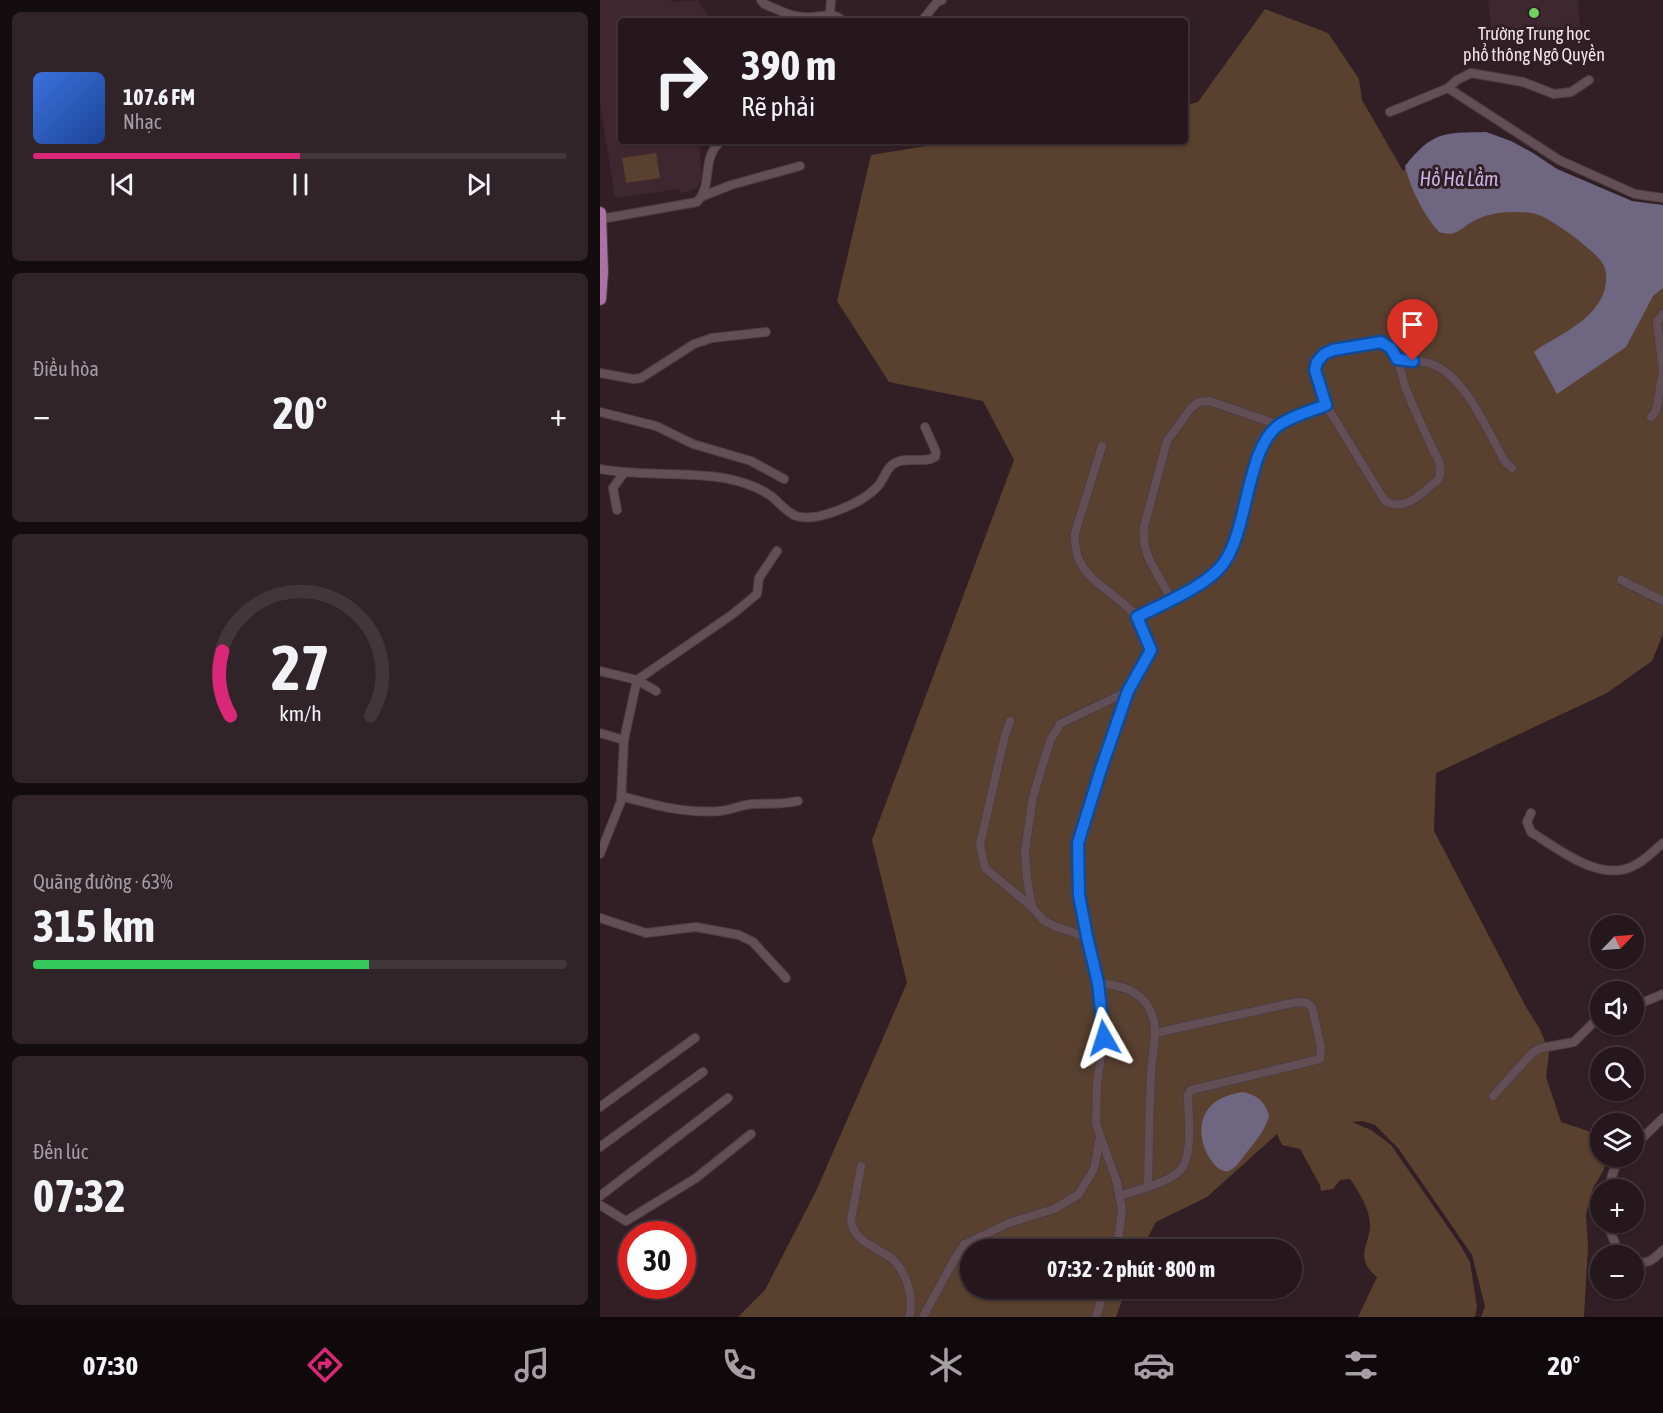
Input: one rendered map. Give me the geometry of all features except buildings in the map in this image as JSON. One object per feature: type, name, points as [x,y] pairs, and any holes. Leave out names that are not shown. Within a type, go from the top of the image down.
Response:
[{"type":"main road","points":[[600,213],[602,272],[600,299]]},
{"type":"street","points":[[760,0],[792,16],[810,17],[830,14],[837,18]]},
{"type":"street","points":[[830,14],[831,0]]},
{"type":"street","points":[[924,18],[937,2],[942,0]]},
{"type":"street","points":[[1390,112],[1448,88],[1471,73],[1523,82],[1554,94],[1571,92],[1589,80]]},
{"type":"street","points":[[1448,88],[1559,160],[1635,194],[1663,198]]},
{"type":"street","points":[[703,196],[711,151],[718,144]]},
{"type":"street","points":[[601,219],[691,204],[703,196],[731,185],[800,166]]},
{"type":"street","points":[[1651,417],[1656,411],[1663,371],[1657,322],[1663,314]]},
{"type":"street","points":[[600,373],[633,379],[641,378],[694,344],[712,338],[766,332]]},
{"type":"street","points":[[1381,342],[1391,348],[1397,359],[1405,387],[1441,470],[1438,480],[1408,503],[1400,506],[1386,501],[1326,405],[1315,370],[1317,362],[1324,354],[1333,350],[1381,342]]},
{"type":"street","points":[[1397,359],[1429,363],[1451,376],[1466,394],[1505,462],[1512,468]]},
{"type":"street","points":[[1171,599],[1148,557],[1144,542],[1144,527],[1167,441],[1191,408],[1199,402],[1209,401],[1279,425]]},
{"type":"street","points":[[1137,617],[1210,577],[1222,565],[1238,534],[1260,452],[1269,436],[1279,425],[1326,405]]},
{"type":"street","points":[[600,412],[656,426],[693,444],[751,461],[784,479]]},
{"type":"street","points":[[600,469],[623,474],[704,476],[734,480],[760,490],[796,516],[826,514],[872,492],[894,463],[903,460],[934,459],[936,452],[925,427]]},
{"type":"street","points":[[1102,446],[1075,533],[1074,546],[1084,570],[1137,617],[1151,650],[1128,691],[1078,843],[1079,895],[1098,983],[1104,1038],[1098,1083],[1096,1124],[1117,1182],[1122,1210],[1119,1239]]},
{"type":"street","points":[[617,510],[613,488],[623,474]]},
{"type":"street","points":[[600,854],[621,801],[624,740],[637,680],[733,614],[757,594],[759,578],[777,551]]},
{"type":"street","points":[[1621,580],[1663,601]]},
{"type":"street","points":[[600,671],[637,680],[656,691]]},
{"type":"street","points":[[1032,907],[1025,850],[1033,797],[1050,741],[1060,724],[1128,691]]},
{"type":"street","points":[[1010,722],[1004,739],[980,845],[985,868],[1032,907],[1043,920],[1087,937]]},
{"type":"street","points":[[600,733],[624,740]]},
{"type":"street","points":[[621,796],[690,812],[723,811],[751,804],[776,805],[798,801]]},
{"type":"street","points":[[1531,813],[1527,822],[1531,832],[1582,863],[1596,868],[1619,870],[1632,867],[1663,843]]},
{"type":"street","points":[[600,918],[646,933],[696,927],[739,935],[753,942],[786,978]]},
{"type":"street","points":[[1098,983],[1116,984],[1143,998],[1151,1010],[1155,1033],[1151,1073],[1148,1186]]},
{"type":"street","points":[[1644,1002],[1663,994]]},
{"type":"street","points":[[1119,1196],[1177,1173],[1185,1164],[1189,1142],[1188,1095],[1191,1090],[1320,1059],[1321,1048],[1312,1006],[1307,1002],[1297,1002],[1155,1033]]},
{"type":"street","points":[[1493,1096],[1533,1052],[1541,1048],[1574,1042],[1590,1026]]},
{"type":"street","points":[[600,1107],[695,1038]]},
{"type":"street","points":[[600,1147],[703,1072]]},
{"type":"street","points":[[600,1196],[728,1098]]},
{"type":"street","points":[[1644,1136],[1663,1118]]},
{"type":"street","points":[[600,1205],[626,1221],[696,1178],[751,1134]]},
{"type":"street","points":[[923,1317],[965,1244],[1009,1223],[1054,1209],[1078,1195],[1094,1169],[1101,1136]]},
{"type":"street","points":[[861,1166],[851,1220],[852,1228],[862,1240],[891,1258],[900,1267],[907,1280],[910,1295],[909,1317]]},
{"type":"street","points":[[1644,1262],[1648,1263],[1663,1250]]},
{"type":"street","points":[[1096,1317],[1102,1299]]},
{"type":"shaded area","points":[[600,0],[671,0],[672,2],[698,0],[710,18],[618,18],[618,144],[699,144],[702,176],[697,188],[680,193],[679,189],[615,197],[600,104]]},
{"type":"shaded area","name":"Trường Trung học phổ thông Ngô Quyền","points":[[1488,0],[1578,0],[1580,27],[1492,37]]},
{"type":"shaded area","points":[[1265,9],[1328,33],[1359,79],[1362,100],[1403,171],[1428,144],[1563,173],[1630,202],[1663,205],[1663,634],[1652,661],[1607,693],[1436,773],[1434,831],[1526,1007],[1540,1029],[1549,1053],[1546,1077],[1561,1122],[1590,1132],[1590,1167],[1604,1167],[1598,1179],[1590,1179],[1590,1198],[1586,1215],[1588,1247],[1584,1317],[1481,1317],[1485,1306],[1472,1255],[1398,1148],[1375,1125],[1362,1121],[1352,1122],[1371,1130],[1391,1145],[1470,1262],[1477,1307],[1475,1317],[1358,1317],[1377,1277],[1365,1262],[1364,1255],[1370,1226],[1364,1202],[1350,1179],[1340,1180],[1333,1189],[1321,1191],[1300,1149],[1282,1145],[1277,1134],[1207,1197],[1156,1222],[1147,1239],[960,1239],[960,1299],[1122,1299],[1116,1317],[738,1317],[765,1290],[816,1191],[907,983],[872,840],[1014,460],[983,401],[889,382],[837,301],[871,155],[939,144],[1188,144],[1188,104],[1198,102]]},
{"type":"shaded area","points":[[656,153],[660,178],[626,183],[622,158]]},
{"type":"water","name":"Hồ Hà Lầm","points":[[1486,132],[1511,141],[1557,169],[1632,201],[1663,205],[1663,288],[1653,296],[1626,347],[1557,394],[1534,352],[1576,326],[1591,313],[1600,301],[1606,281],[1604,266],[1600,260],[1585,245],[1564,230],[1546,218],[1533,213],[1497,213],[1476,220],[1454,233],[1439,232],[1418,201],[1405,166],[1423,146],[1440,136]]},
{"type":"water","points":[[1242,1092],[1260,1100],[1269,1116],[1260,1135],[1236,1166],[1228,1171],[1221,1169],[1213,1162],[1206,1151],[1202,1138],[1202,1123],[1208,1110],[1221,1099]]},
{"type":"place","name":"Trường Trung học phổ thông Ngô Quyền","points":[[1534,13]]},
{"type":"route","points":[[1104,1038],[1098,983],[1079,895],[1078,843],[1128,691],[1151,650],[1137,617],[1196,586],[1222,565],[1238,534],[1258,458],[1269,436],[1279,425],[1326,405],[1315,370],[1317,362],[1324,354],[1333,350],[1381,342],[1391,348],[1397,359],[1413,361]]}]
